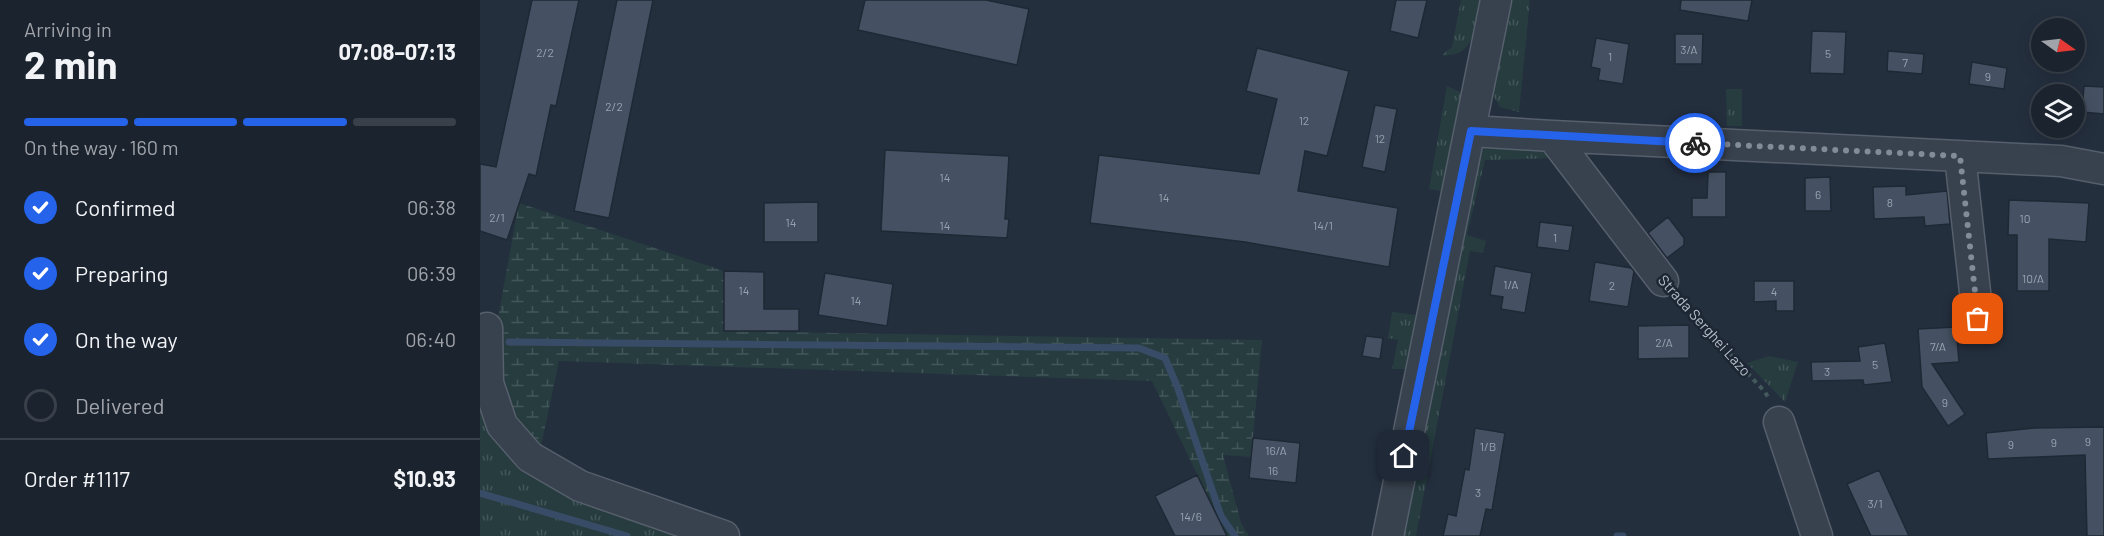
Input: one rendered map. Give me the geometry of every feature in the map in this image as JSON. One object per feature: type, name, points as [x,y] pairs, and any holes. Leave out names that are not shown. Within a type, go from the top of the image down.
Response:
[{"type":"street","points":[[1388,536],[1496,0]]},
{"type":"street","points":[[1471,131],[2061,161],[2104,170]]},
{"type":"street","name":"Strada Serghei Lazo","points":[[1552,136],[1663,281]]},
{"type":"street","points":[[1960,156],[1978,319]]},
{"type":"street","points":[[487,328],[488,384],[502,425],[530,457],[580,486],[724,536]]},
{"type":"street","points":[[1779,422],[1816,536]]},
{"type":"path","name":"Strada Serghei Lazo","points":[[1663,281],[1765,392],[1779,422]]},
{"type":"green space","points":[[1461,0],[1480,0],[1472,38],[1462,51],[1453,55],[1442,55],[1452,47]]},
{"type":"green space","points":[[1505,0],[1530,0],[1519,112],[1500,107],[1490,90]]},
{"type":"green space","points":[[1447,86],[1464,94],[1446,192],[1429,189]]},
{"type":"green space","points":[[1726,89],[1742,89],[1742,126],[1727,126]]},
{"type":"green space","points":[[1492,143],[1553,148],[1558,158],[1485,160],[1467,235],[1486,241],[1483,253],[1470,251],[1416,536],[1400,536],[1478,154]]},
{"type":"green space","points":[[519,203],[724,271],[724,331],[1262,340],[1251,457],[1223,455],[1241,523],[1249,536],[1227,536],[1152,381],[559,361],[540,451],[512,422],[496,371],[496,329]]},
{"type":"green space","points":[[1392,312],[1417,315],[1405,369],[1392,369],[1398,340],[1388,338]]},
{"type":"green space","points":[[1769,356],[1798,362],[1785,402],[1747,363]]},
{"type":"green space","points":[[480,389],[494,432],[677,530],[675,536],[480,536]]},
{"type":"building","points":[[532,0],[579,0],[556,106],[551,105],[536,176],[529,174],[507,240],[480,231],[480,164],[496,167]]},
{"type":"building","points":[[617,0],[653,0],[609,218],[574,211]]},
{"type":"building","points":[[865,0],[986,0],[1029,9],[1017,65],[858,30]]},
{"type":"building","points":[[1396,0],[1427,0],[1418,38],[1390,31]]},
{"type":"building","points":[[1681,0],[1752,0],[1748,21],[1680,10]]},
{"type":"building","points":[[1812,31],[1846,32],[1844,74],[1810,73]]},
{"type":"building","points":[[1675,34],[1703,34],[1702,64],[1675,64]]},
{"type":"building","points":[[1596,38],[1629,44],[1623,84],[1598,80],[1600,69],[1591,67]]},
{"type":"building","points":[[1257,48],[1349,71],[1327,156],[1305,151],[1298,191],[1398,208],[1389,267],[1245,242],[1090,223],[1099,155],[1259,174],[1277,99],[1246,91]]},
{"type":"building","points":[[1888,51],[1924,54],[1922,74],[1887,71]]},
{"type":"building","points":[[1972,62],[2007,68],[2004,89],[1969,84]]},
{"type":"building","points":[[2085,86],[2104,87],[2104,114],[2085,112]]},
{"type":"building","points":[[1375,105],[1397,109],[1385,172],[1362,167]]},
{"type":"building","points":[[885,150],[1009,156],[1005,219],[1009,219],[1007,238],[881,231]]},
{"type":"building","points":[[1708,172],[1726,172],[1726,217],[1692,217],[1692,198],[1707,198]]},
{"type":"building","points":[[1830,177],[1831,211],[1805,211],[1805,178]]},
{"type":"building","points":[[1906,186],[1906,195],[1947,191],[1950,224],[1925,226],[1924,217],[1874,219],[1873,187]]},
{"type":"building","points":[[2009,200],[2089,203],[2086,242],[2049,239],[2049,291],[2017,291],[2017,235],[2008,235]]},
{"type":"building","points":[[818,202],[818,242],[764,242],[764,203]]},
{"type":"building","points":[[1668,217],[1684,238],[1684,245],[1667,258],[1648,233]]},
{"type":"building","points":[[1540,222],[1573,226],[1569,251],[1537,247]]},
{"type":"building","points":[[1595,262],[1631,268],[1634,271],[1628,307],[1589,301]]},
{"type":"building","points":[[1495,266],[1532,273],[1525,313],[1501,309],[1503,297],[1490,295]]},
{"type":"building","points":[[724,271],[764,272],[764,309],[799,309],[799,331],[724,331]]},
{"type":"building","points":[[825,273],[893,284],[887,326],[818,315]]},
{"type":"building","points":[[1754,281],[1794,281],[1794,311],[1776,311],[1776,301],[1754,302]]},
{"type":"building","points":[[1689,325],[1689,358],[1638,359],[1638,326]]},
{"type":"building","points":[[1956,327],[1959,362],[1932,364],[1965,414],[1948,426],[1922,387],[1918,329]]},
{"type":"building","points":[[1366,336],[1383,338],[1380,359],[1362,356]]},
{"type":"building","points":[[1885,343],[1892,382],[1864,385],[1863,380],[1812,381],[1811,362],[1860,361],[1858,347]]},
{"type":"building","points":[[2104,427],[2104,536],[2087,536],[2085,455],[1988,459],[1986,433],[2035,428]]},
{"type":"building","points":[[1475,428],[1505,433],[1492,510],[1486,509],[1480,536],[1443,536],[1448,514],[1456,516],[1465,469],[1469,470]]},
{"type":"building","points":[[1253,438],[1300,443],[1296,483],[1249,478]]},
{"type":"building","points":[[1879,470],[1909,536],[1871,536],[1847,484]]},
{"type":"building","points":[[1197,475],[1227,536],[1175,536],[1155,496]]},
{"type":"waterway","points":[[509,342],[1139,348],[1165,358],[1177,386],[1221,516],[1235,536]]},
{"type":"waterway","points":[[480,493],[627,536]]},
{"type":"waterway","points":[[1617,536],[1623,536]]},
{"type":"way so far","points":[[1695,143],[1960,156],[1978,319]]},
{"type":"route","points":[[1404,456],[1471,131],[1695,143]]}]
